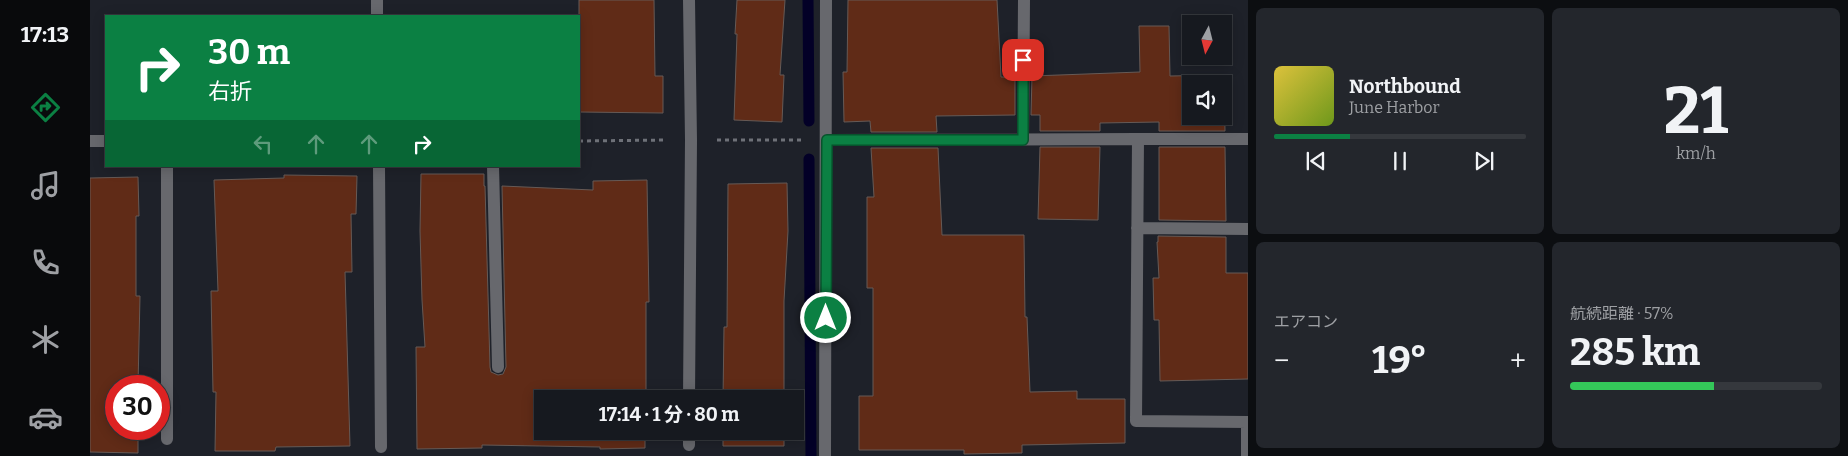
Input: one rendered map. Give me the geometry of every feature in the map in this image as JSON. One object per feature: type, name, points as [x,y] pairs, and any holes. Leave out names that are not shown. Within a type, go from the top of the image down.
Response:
[{"type":"street","points":[[377,0],[377,15]]},
{"type":"street","points":[[688,0],[691,140],[689,390]]},
{"type":"street","points":[[825,456],[826,0]]},
{"type":"street","points":[[1023,140],[1024,0]]},
{"type":"street","points":[[827,140],[1248,139]]},
{"type":"street","points":[[1138,140],[1136,421],[1247,422],[1247,456]]},
{"type":"street","points":[[90,141],[105,141]]},
{"type":"street","points":[[167,167],[167,375]]},
{"type":"street","points":[[379,167],[381,447]]},
{"type":"street","points":[[493,167],[498,367]]},
{"type":"street","points":[[1137,228],[1248,229]]},
{"type":"street","points":[[689,440],[689,445]]},
{"type":"building","points":[[579,0],[654,0],[655,76],[663,76],[663,113],[580,112]]},
{"type":"building","points":[[737,0],[785,0],[780,75],[784,75],[782,122],[734,120]]},
{"type":"building","points":[[848,0],[997,0],[1001,77],[1015,77],[1015,115],[936,116],[937,132],[871,132],[870,121],[844,122],[843,72],[847,72]]},
{"type":"building","points":[[1139,26],[1169,26],[1170,76],[1182,76],[1182,125],[1225,125],[1225,131],[1159,131],[1159,122],[1100,123],[1100,131],[1040,131],[1040,115],[1031,115],[1032,76],[1140,72]]},
{"type":"building","points":[[1040,147],[1100,147],[1098,220],[1038,219]]},
{"type":"building","points":[[1159,147],[1225,147],[1226,221],[1159,220]]},
{"type":"building","points":[[871,148],[938,148],[942,235],[1024,235],[1025,317],[1027,317],[1030,392],[1077,391],[1077,399],[1125,399],[1125,443],[1022,445],[1022,453],[964,454],[964,450],[859,450],[859,396],[873,396],[873,288],[867,288],[867,197],[874,197]]},
{"type":"building","points":[[421,174],[484,174],[490,367],[491,372],[498,375],[503,374],[506,367],[502,186],[593,190],[593,181],[647,180],[649,302],[646,302],[646,390],[534,390],[534,440],[645,440],[645,448],[600,449],[600,447],[482,445],[482,448],[417,449],[416,347],[425,347],[420,231]]},
{"type":"building","points":[[284,175],[357,176],[356,214],[351,214],[352,272],[345,272],[350,446],[276,447],[275,451],[215,451],[216,392],[213,392],[211,291],[218,291],[214,180],[284,178]]},
{"type":"building","points":[[138,177],[139,216],[136,216],[136,296],[140,296],[138,375],[105,375],[105,440],[138,440],[138,453],[90,452],[90,178]]},
{"type":"building","points":[[787,183],[788,231],[784,301],[784,390],[723,390],[724,327],[727,327],[728,184]]},
{"type":"building","points":[[1158,236],[1226,237],[1226,273],[1248,273],[1248,379],[1160,381],[1159,320],[1154,320],[1153,278],[1159,278]]},
{"type":"building","points":[[723,440],[784,440],[784,446],[723,446]]},
{"type":"waterway","points":[[808,0],[809,121]]},
{"type":"waterway","points":[[809,159],[811,456]]},
{"type":"route","points":[[826,318],[827,140],[1023,140],[1023,60]]}]
